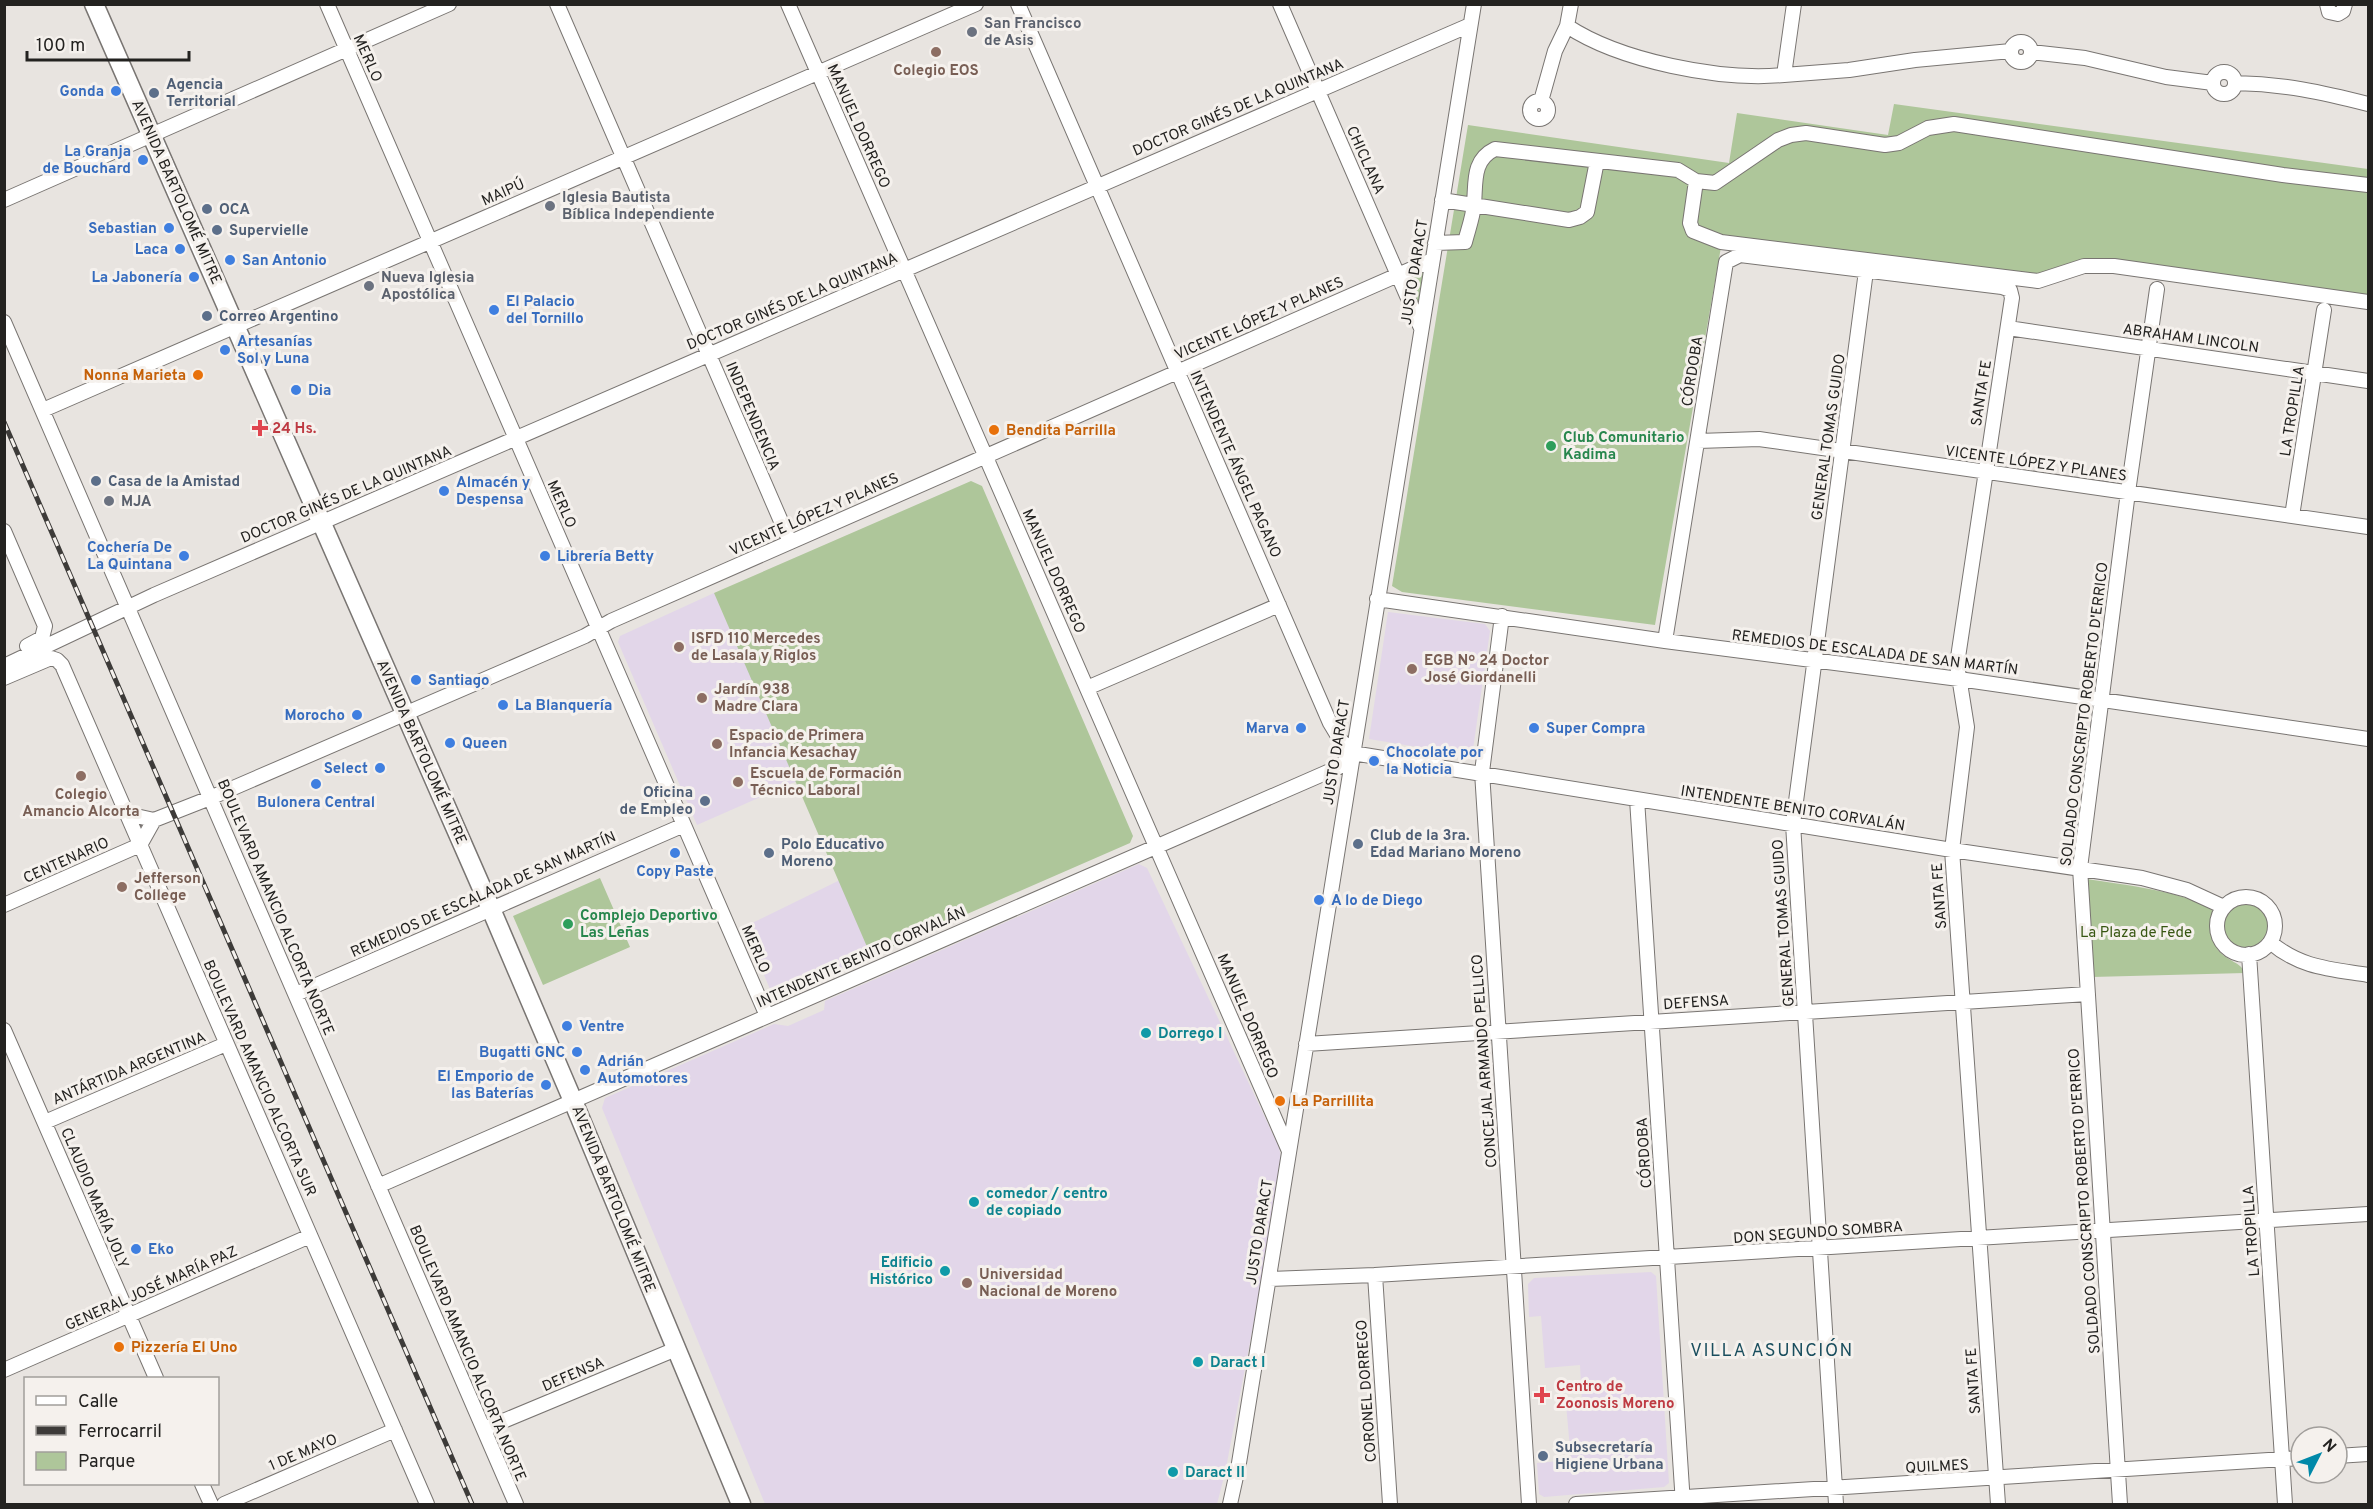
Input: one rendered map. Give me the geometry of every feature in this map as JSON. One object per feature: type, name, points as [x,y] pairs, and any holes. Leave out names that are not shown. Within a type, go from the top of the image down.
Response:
[{"type":"main road","name":"AVENIDA BARTOLOMÉ MITRE","points":[[94,4],[491,909],[741,1504]]},
{"type":"street","name":"MERLO","points":[[327,4],[768,1016]]},
{"type":"street","points":[[4,200],[449,4]]},
{"type":"street","name":"INDEPENDENCIA","points":[[557,4],[790,542]]},
{"type":"street","name":"MANUEL DORREGO","points":[[788,4],[1289,1150]]},
{"type":"street","name":"MAIPÚ","points":[[43,411],[976,4]]},
{"type":"street","name":"INTENDENTE ÁNGEL PAGANO","points":[[1018,4],[1279,606],[1339,738],[1352,753]]},
{"type":"street","name":"CHICLANA","points":[[1280,4],[1421,328]]},
{"type":"street","name":"JUSTO DARACT","points":[[1230,1504],[1239,1463],[1269,1279],[1474,4]]},
{"type":"street","points":[[1541,101],[1555,51],[1567,26],[1571,4]]},
{"type":"street","points":[[1784,75],[1794,4]]},
{"type":"street","points":[[2327,4],[2329,12],[2338,14],[2343,11],[2345,4]]},
{"type":"street","name":"DOCTOR GINÉS DE LA QUINTANA","points":[[4,666],[128,607],[1470,25]]},
{"type":"street","points":[[1567,26],[1597,44],[1632,56],[1726,76],[1756,77],[1849,70],[1926,58],[2011,51],[2013,57],[2021,62],[2027,60],[2031,52],[2085,58],[2166,77],[2213,82],[2218,73],[2226,72],[2232,75],[2235,82],[2300,87],[2368,104]]},
{"type":"street","points":[[1435,243],[1465,242],[1474,205],[1474,177],[1481,159],[1495,149],[1678,170],[1696,181],[1715,183],[1778,140],[1791,135],[1806,133],[1885,145],[1899,142],[1928,128],[1954,124],[2283,175],[2368,185]]},
{"type":"street","points":[[1442,200],[1569,220],[1587,212],[1597,161]]},
{"type":"street","points":[[1696,181],[1690,223],[1693,231],[1721,242],[2038,281],[2085,266],[2114,266],[2368,302]]},
{"type":"street","name":"CÓRDOBA","points":[[1665,641],[1726,262],[1740,255],[1866,271]]},
{"type":"street","name":"VICENTE LÓPEZ Y PLANES","points":[[154,820],[405,714],[1432,260]]},
{"type":"street","name":"SANTA FE","points":[[1866,271],[2002,287],[2010,290],[2012,298],[1958,664],[1967,727],[1952,850],[1998,1504]]},
{"type":"street","name":"GENERAL TOMAS GUIDO","points":[[1836,1504],[1793,824],[1866,271]]},
{"type":"street","name":"SOLDADO CONSCRIPTO ROBERTO D'ERRICO","points":[[2120,1504],[2080,868],[2128,492],[2157,289]]},
{"type":"street","name":"LA TROPILLA","points":[[2292,516],[2324,310]]},
{"type":"street","name":"BOULEVARD AMANCIO ALCORTA NORTE","points":[[4,322],[516,1504]]},
{"type":"street","name":"ABRAHAM LINCOLN","points":[[2008,328],[2368,381]]},
{"type":"street","name":"VICENTE LÓPEZ Y PLANES","points":[[1698,441],[1759,439],[2368,527]]},
{"type":"street","points":[[4,531],[45,626],[42,638],[37,642],[4,656]]},
{"type":"street","name":"REMEDIOS DE ESCALADA DE SAN MARTÍN","points":[[1377,599],[1665,641],[2101,699],[2368,739]]},
{"type":"street","points":[[1087,688],[1279,606]]},
{"type":"street","name":"CONCEJAL ARMANDO PELLICO","points":[[1502,616],[1482,772],[1529,1504]]},
{"type":"street","name":"BOULEVARD AMANCIO ALCORTA SUR","points":[[4,678],[51,658],[62,665],[427,1504]]},
{"type":"street","name":"INTENDENTE BENITO CORVALÁN","points":[[378,1186],[1341,766],[1352,753],[1482,772],[1952,850],[2142,878],[2187,890],[2224,907]]},
{"type":"street","name":"CÓRDOBA","points":[[1637,799],[1682,1501]]},
{"type":"street","points":[[127,814],[154,820],[140,845]]},
{"type":"street","name":"REMEDIOS DE ESCALADA DE SAN MARTÍN","points":[[296,994],[684,825]]},
{"type":"street","name":"CENTENARIO","points":[[4,905],[140,845]]},
{"type":"street","points":[[2241,897],[2261,900],[2274,916],[2276,926],[2270,942],[2263,949],[2249,954],[2240,954],[2231,950],[2219,935],[2217,925],[2224,907],[2232,900],[2241,897]]},
{"type":"street","points":[[2270,942],[2301,963],[2368,975]]},
{"type":"street","name":"LA TROPILLA","points":[[2249,954],[2285,1504]]},
{"type":"street","name":"DEFENSA","points":[[1306,1044],[2088,994]]},
{"type":"street","name":"CLAUDIO MARÍA JOLY","points":[[4,1030],[156,1377]]},
{"type":"street","name":"ANTÁRTIDA ARGENTINA","points":[[45,1122],[226,1044]]},
{"type":"street","name":"DON SEGUNDO SOMBRA","points":[[1269,1279],[1820,1249],[2368,1214]]},
{"type":"street","name":"GENERAL JOSÉ MARÍA PAZ","points":[[4,1370],[310,1236]]},
{"type":"street","name":"CORONEL DORREGO","points":[[1375,1275],[1390,1504]]},
{"type":"street","name":"DEFENSA","points":[[483,1429],[676,1349]]},
{"type":"street","name":"1 DE MAYO","points":[[224,1504],[395,1430]]},
{"type":"street","points":[[2349,1455],[2368,1454]]},
{"type":"street","name":"QUILMES","points":[[1576,1504],[1682,1501],[2289,1459]]},
{"type":"street","points":[[202,1485],[211,1504]]},
{"type":"shaded area","points":[[714,593],[797,781],[697,825],[618,642],[620,636]]},
{"type":"shaded area","name":"EGB Nº 24 Doctor José Giordanelli","points":[[1388,612],[1485,624],[1490,631],[1472,756],[1369,739]]},
{"type":"shaded area","name":"Universidad Nacional de Moreno","points":[[1139,864],[1147,868],[1279,1147],[1283,1169],[1225,1473],[1217,1504],[765,1504],[602,1108],[605,1098],[774,1024],[788,1026],[824,1010],[825,1001]]},
{"type":"shaded area","points":[[840,880],[871,956],[780,997],[772,994],[744,927]]},
{"type":"shaded area","points":[[1651,1272],[1656,1276],[1669,1483],[1664,1487],[1544,1497],[1539,1494],[1537,1463],[1571,1460],[1566,1404],[1582,1403],[1580,1365],[1545,1368],[1541,1316],[1529,1317],[1528,1284],[1534,1278]]},
{"type":"green space","name":"Club Comunitario Kadima","points":[[1894,104],[2368,169],[2368,307],[2086,269],[2036,286],[1721,247],[1655,625],[1402,592],[1392,586],[1468,125],[1729,163],[1737,113],[1888,135]]},
{"type":"green space","points":[[1425,271],[1419,306],[1417,306],[1408,280]]},
{"type":"green space","points":[[971,481],[982,486],[1133,836],[1130,843],[871,956],[714,593]]},
{"type":"green space","name":"Complejo Deportivo Las Leñas","points":[[600,878],[630,947],[543,985],[513,916]]},
{"type":"green space","name":"La Plaza de Fede","points":[[2087,879],[2172,894],[2203,904],[2213,911],[2214,936],[2219,951],[2240,966],[2245,973],[2092,977]]},
{"type":"green space","points":[[2246,897],[2257,899],[2270,910],[2275,926],[2273,937],[2262,950],[2246,955],[2235,953],[2222,942],[2217,926],[2219,915],[2230,902]]},
{"type":"railway","points":[[4,422],[472,1504]]},
{"type":"place","name":"San Francisco de Asis","points":[[972,32]]},
{"type":"place","name":"Colegio EOS","points":[[936,52]]},
{"type":"place","name":"Gonda","points":[[116,91]]},
{"type":"place","name":"Agencia Territorial","points":[[154,93]]},
{"type":"place","name":"La Granja de Bouchard","points":[[143,160]]},
{"type":"place","name":"Iglesia Bautista Bíblica Independiente","points":[[550,206]]},
{"type":"place","name":"OCA","points":[[207,209]]},
{"type":"place","name":"Sebastian","points":[[169,228]]},
{"type":"place","name":"Supervielle","points":[[217,230]]},
{"type":"place","name":"Laca","points":[[180,249]]},
{"type":"place","name":"San Antonio","points":[[230,260]]},
{"type":"place","name":"La Jabonería","points":[[194,277]]},
{"type":"place","name":"Nueva Iglesia Apostólica","points":[[369,286]]},
{"type":"place","name":"El Palacio del Tornillo","points":[[494,310]]},
{"type":"place","name":"Correo Argentino","points":[[207,316]]},
{"type":"place","name":"Artesanías Sol y Luna","points":[[225,350]]},
{"type":"place","name":"Nonna Marieta","points":[[198,375]]},
{"type":"place","name":"Dia","points":[[296,390]]},
{"type":"place","name":"24 Hs.","points":[[260,428]]},
{"type":"place","name":"Bendita Parrilla","points":[[994,430]]},
{"type":"place","name":"Club Comunitario Kadima","points":[[1551,446]]},
{"type":"place","name":"Casa de la Amistad","points":[[96,481]]},
{"type":"place","name":"Almacén y Despensa","points":[[444,491]]},
{"type":"place","name":"MJA","points":[[109,501]]},
{"type":"place","name":"Cochería De La Quintana","points":[[184,556]]},
{"type":"place","name":"Librería Betty","points":[[545,556]]},
{"type":"place","name":"ISFD 110 Mercedes de Lasala y Riglos","points":[[679,647]]},
{"type":"place","name":"EGB Nº 24 Doctor José Giordanelli","points":[[1412,669]]},
{"type":"place","name":"Santiago","points":[[416,680]]},
{"type":"place","name":"Jardín 938 Madre Clara","points":[[702,698]]},
{"type":"place","name":"La Blanquería","points":[[503,705]]},
{"type":"place","name":"Morocho","points":[[357,715]]},
{"type":"place","name":"Marva","points":[[1301,728]]},
{"type":"place","name":"Super Compra","points":[[1534,728]]},
{"type":"place","name":"Queen","points":[[450,743]]},
{"type":"place","name":"Espacio de Primera Infancia Kesachay","points":[[717,744]]},
{"type":"place","name":"Chocolate por la Noticia","points":[[1374,761]]},
{"type":"place","name":"Select","points":[[380,768]]},
{"type":"place","name":"Colegio Amancio Alcorta","points":[[81,776]]},
{"type":"place","name":"Escuela de Formación Técnico Laboral","points":[[738,782]]},
{"type":"place","name":"Bulonera Central","points":[[316,784]]},
{"type":"place","name":"Oficina de Empleo","points":[[705,801]]},
{"type":"place","name":"Club de la 3ra. Edad Mariano Moreno","points":[[1358,844]]},
{"type":"place","name":"Copy Paste","points":[[675,853]]},
{"type":"place","name":"Polo Educativo Moreno","points":[[769,853]]},
{"type":"place","name":"Jefferson College","points":[[122,887]]},
{"type":"place","name":"A lo de Diego","points":[[1319,900]]},
{"type":"place","name":"Complejo Deportivo Las Leñas","points":[[568,924]]},
{"type":"place","name":"Ventre","points":[[567,1026]]},
{"type":"place","name":"Dorrego I","points":[[1146,1033]]},
{"type":"place","name":"Bugatti GNC","points":[[577,1052]]},
{"type":"place","name":"Adrián Automotores","points":[[585,1070]]},
{"type":"place","name":"El Emporio de las Baterías","points":[[546,1085]]},
{"type":"place","name":"La Parrillita","points":[[1280,1101]]},
{"type":"place","name":"comedor / centro de copiado","points":[[974,1202]]},
{"type":"place","name":"Eko","points":[[136,1249]]},
{"type":"place","name":"Edificio Histórico","points":[[945,1271]]},
{"type":"place","name":"Universidad Nacional de Moreno","points":[[967,1283]]},
{"type":"place","name":"Pizzería El Uno","points":[[119,1347]]},
{"type":"place","name":"Daract I","points":[[1198,1362]]},
{"type":"place","name":"Centro de Zoonosis Moreno","points":[[1542,1395]]},
{"type":"place","name":"Subsecretaría Higiene Urbana","points":[[1543,1456]]},
{"type":"place","name":"Daract II","points":[[1173,1472]]},
{"type":"district","name":"VILLA ASUNCIÓN","points":[[1772,1350]]}]
